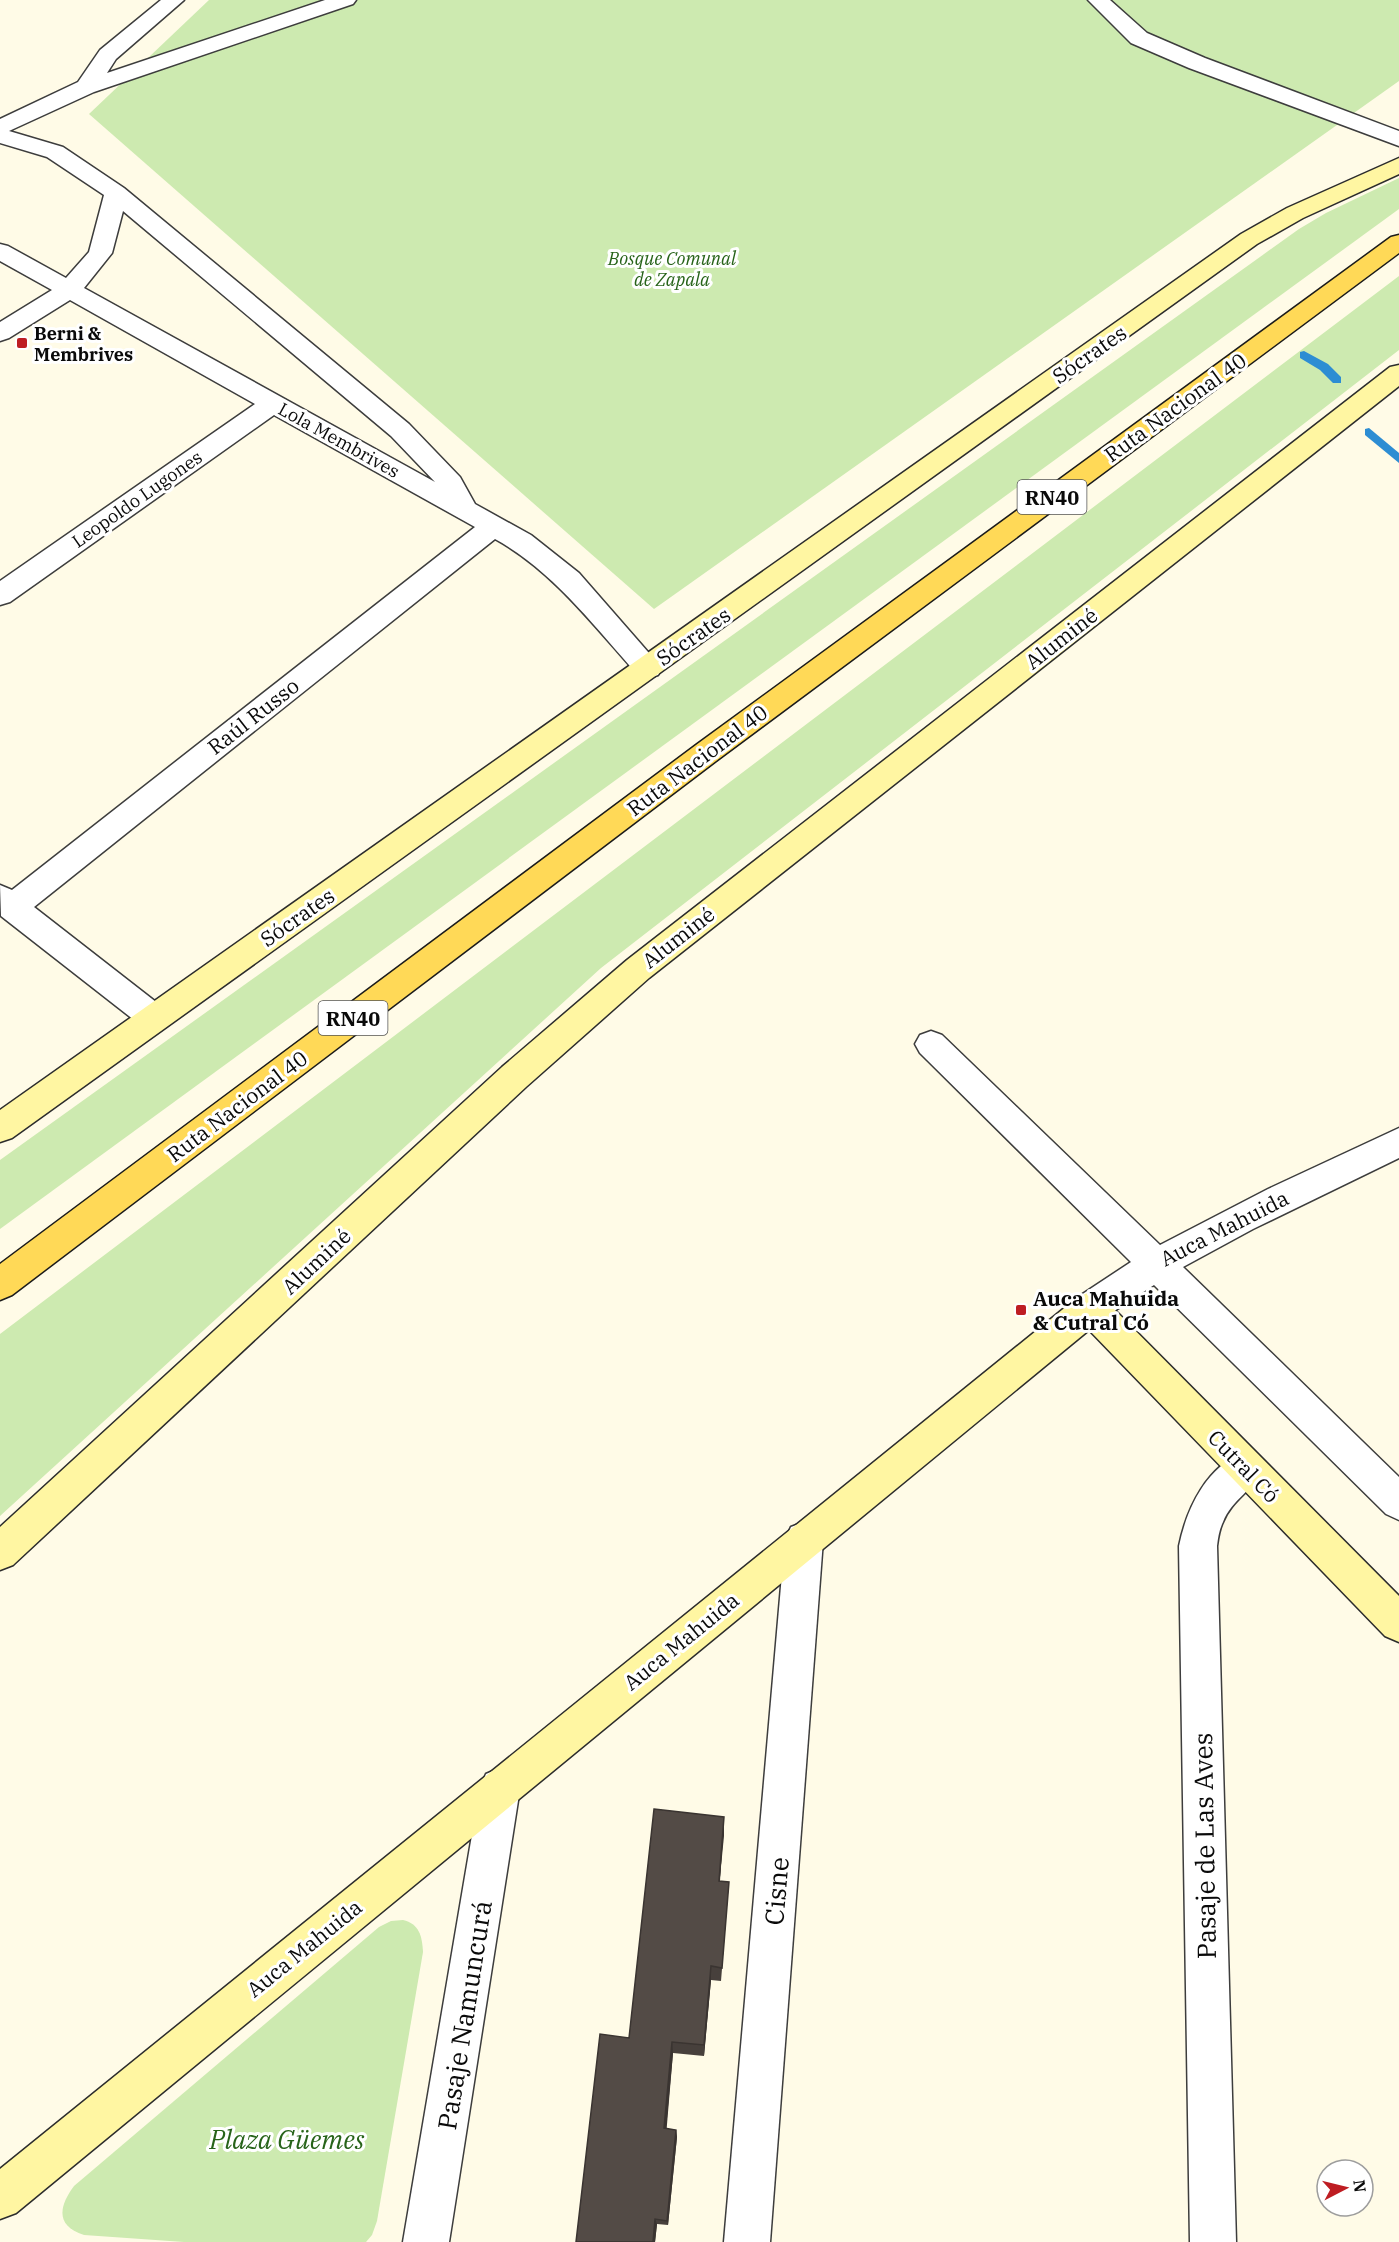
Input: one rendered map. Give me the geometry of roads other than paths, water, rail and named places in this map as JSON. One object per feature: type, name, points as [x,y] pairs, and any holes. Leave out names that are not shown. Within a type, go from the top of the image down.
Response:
[{"type":"main road","name":"Ruta Nacional 40","points":[[0,1284],[716,745],[1399,242]]},
{"type":"street","points":[[86,87],[108,55],[174,0]]},
{"type":"street","points":[[0,127],[86,87],[346,0]]},
{"type":"street","points":[[1098,0],[1139,38],[1197,63],[1399,139]]},
{"type":"street","points":[[0,136],[55,152],[116,193],[400,430],[451,483],[466,510]]},
{"type":"street","name":"Sócrates","points":[[0,1128],[1249,239],[1295,213],[1399,165]]},
{"type":"street","points":[[0,333],[69,290],[100,252],[116,193]]},
{"type":"street","name":"Lola Membrives","points":[[0,251],[522,542],[569,580],[648,668]]},
{"type":"street","name":"Aluminé","points":[[0,1552],[506,1085],[638,969],[1399,373]]},
{"type":"street","name":"Leopoldo Lugones","points":[[0,595],[274,403]]},
{"type":"street","name":"Raúl Russo","points":[[6,902],[494,526]]},
{"type":"street","points":[[6,902],[154,1018]]},
{"type":"street","points":[[931,1044],[1399,1502]]},
{"type":"street","name":"Auca Mahuida","points":[[0,2197],[1090,1308],[1155,1264],[1220,1228],[1399,1142]]},
{"type":"street","name":"Cutral Có","points":[[1090,1308],[1399,1623]]},
{"type":"street","name":"Pasaje de Las Aves","points":[[1213,2242],[1198,1546],[1202,1524],[1210,1505],[1246,1468]]},
{"type":"street","name":"Cisne","points":[[747,2242],[804,1540]]},
{"type":"street","name":"Pasaje Namuncurá","points":[[426,2242],[500,1788]]},
{"type":"waterway","points":[[1304,355],[1324,367],[1337,380]]},
{"type":"waterway","points":[[1369,432],[1399,459]]},
{"type":"place","name":"Berni & Membrives","points":[[22,343]]},
{"type":"place","name":"Auca Mahuida & Cutral Có","points":[[1021,1310]]},
{"type":"park label","name":"Bosque Comunal de Zapala","points":[[672,268]]},
{"type":"park label","name":"Plaza Güemes","points":[[287,2139]]}]
